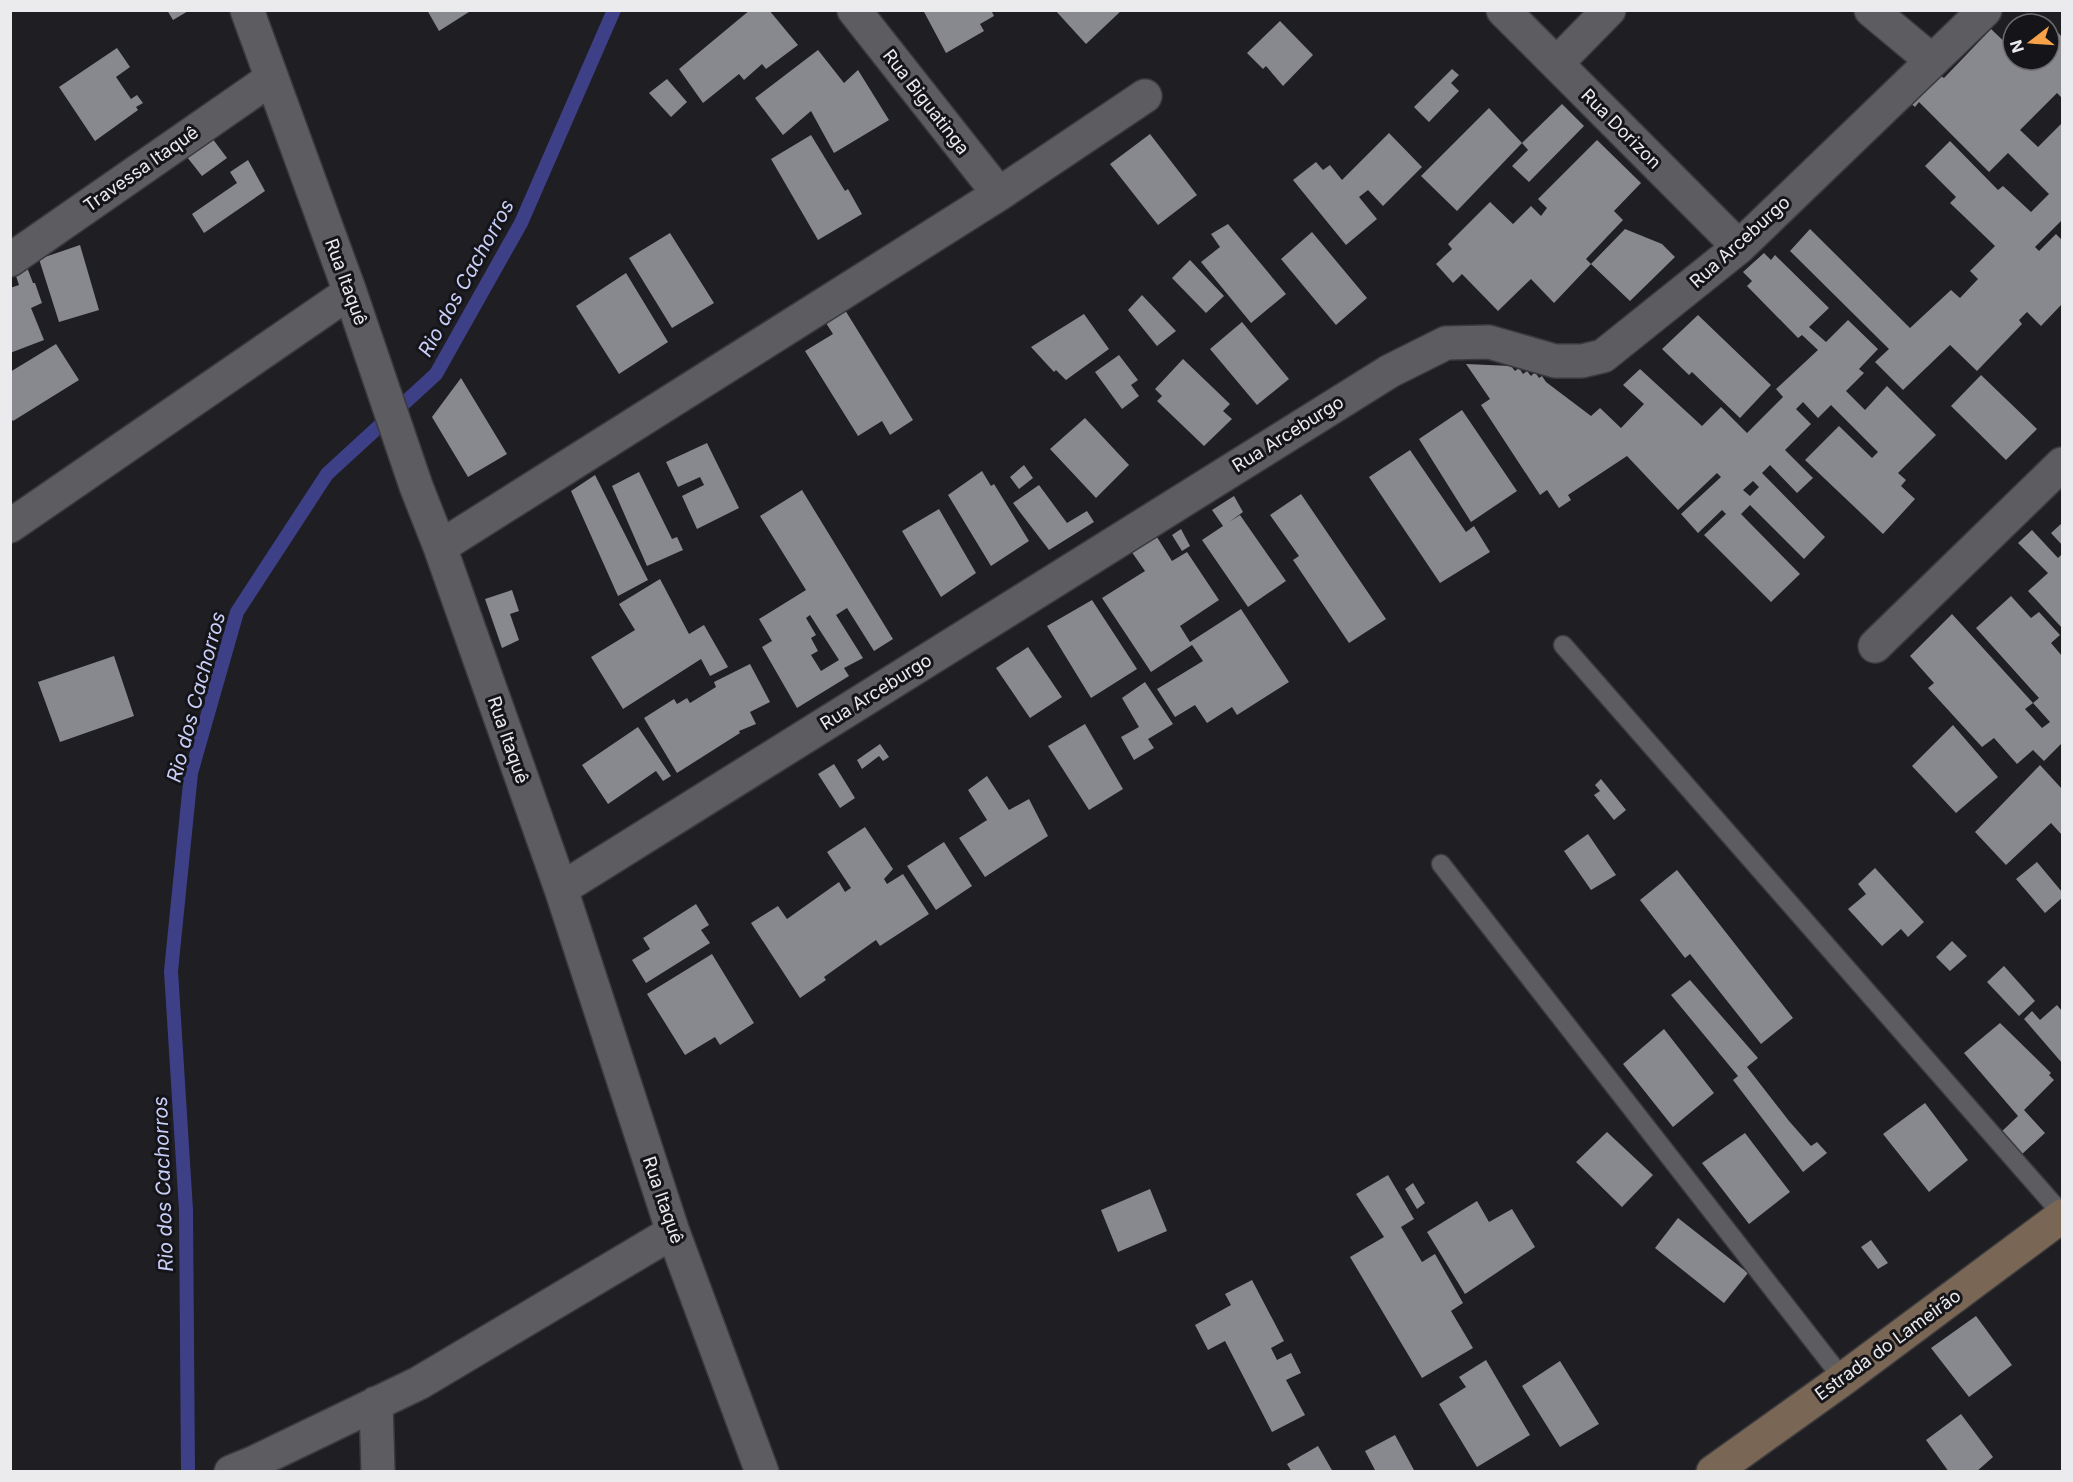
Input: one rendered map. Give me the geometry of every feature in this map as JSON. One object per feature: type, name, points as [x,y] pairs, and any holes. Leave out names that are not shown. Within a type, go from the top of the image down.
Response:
[{"type":"main road","name":"Estrada do Lameirão","points":[[1713,1472],[1843,1379],[2062,1215]]},
{"type":"street","name":"Rua Itaquê","points":[[247,10],[350,292],[416,486],[440,547],[561,889],[673,1232],[762,1472]]},
{"type":"street","name":"Rua Biguatinga","points":[[854,10],[999,194]]},
{"type":"street","name":"Rua Dorizon","points":[[1503,10],[1739,248]]},
{"type":"street","points":[[1557,63],[1609,10]]},
{"type":"street","points":[[1871,10],[1932,60]]},
{"type":"street","name":"Rua Arceburgo","points":[[561,889],[1390,371],[1446,343],[1489,342],[1555,361],[1582,362],[1603,356],[1739,248],[1984,10]]},
{"type":"street","name":"Travessa Itaquê","points":[[10,260],[272,78]]},
{"type":"street","points":[[440,547],[999,194],[1145,96]]},
{"type":"street","points":[[10,526],[350,292]]},
{"type":"street","points":[[1875,646],[2062,464]]},
{"type":"street","points":[[242,1467],[418,1383],[673,1232]]},
{"type":"street","points":[[376,1402],[378,1472]]},
{"type":"lane","points":[[1563,645],[2062,1215]]},
{"type":"lane","points":[[1441,864],[1843,1379]]},
{"type":"building","points":[[167,10],[190,10],[173,20]]},
{"type":"building","points":[[427,10],[472,10],[439,31]]},
{"type":"building","points":[[750,10],[769,10],[798,45],[766,69],[762,64],[744,80],[739,74],[703,103],[679,69]]},
{"type":"building","points":[[923,10],[991,10],[994,16],[980,24],[984,31],[946,53]]},
{"type":"building","points":[[1055,10],[1122,10],[1086,44]]},
{"type":"building","points":[[1280,21],[1313,55],[1283,86],[1266,66],[1263,69],[1247,53]]},
{"type":"building","points":[[1991,29],[2001,39],[2001,72],[2061,72],[2062,37],[2062,98],[2057,93],[2020,130],[2038,147],[2062,123],[2062,220],[2035,247],[2039,251],[2056,234],[2062,240],[2062,304],[2041,326],[2027,312],[2019,320],[2022,324],[1977,371],[1950,345],[1903,390],[1875,362],[1889,349],[1790,251],[1810,229],[1910,328],[1951,290],[1960,298],[1978,279],[1970,271],[1995,246],[1950,203],[1956,197],[1925,166],[1950,141],[1998,190],[2003,186],[2031,212],[2049,194],[2008,153],[1989,172],[1919,102],[1915,107],[1902,96],[1929,68],[1944,78]]},
{"type":"building","points":[[117,48],[130,67],[116,77],[131,99],[137,95],[143,103],[136,107],[138,110],[95,141],[59,87]]},
{"type":"building","points":[[818,50],[844,83],[858,70],[889,120],[834,153],[811,111],[783,135],[755,98]]},
{"type":"building","points":[[1452,69],[1459,75],[1451,83],[1459,91],[1429,122],[1414,107]]},
{"type":"building","points":[[667,79],[687,102],[671,117],[649,93]]},
{"type":"building","points":[[1562,104],[1584,126],[1529,182],[1512,166],[1528,150],[1522,143]]},
{"type":"building","points":[[1489,108],[1522,143],[1457,211],[1421,176]]},
{"type":"building","points":[[1389,133],[1422,167],[1383,206],[1368,190],[1359,197],[1377,219],[1346,245],[1293,180],[1316,162],[1323,170],[1330,165],[1342,180]]},
{"type":"building","points":[[209,134],[227,158],[202,176],[183,152]]},
{"type":"building","points":[[1150,134],[1197,195],[1158,225],[1110,164]]},
{"type":"building","points":[[811,135],[845,191],[848,189],[862,214],[818,240],[771,159]]},
{"type":"building","points":[[1597,140],[1641,183],[1614,211],[1623,220],[1586,259],[1591,264],[1554,303],[1531,279],[1498,311],[1462,274],[1453,283],[1436,264],[1452,249],[1448,244],[1490,202],[1513,224],[1531,206],[1541,216],[1547,208],[1538,199]]},
{"type":"building","points":[[248,160],[265,191],[204,233],[192,214],[237,183],[230,172]]},
{"type":"building","points":[[1228,224],[1286,294],[1251,323],[1201,262],[1220,247],[1211,234]]},
{"type":"building","points":[[1625,229],[1662,244],[1675,257],[1630,301],[1591,264]]},
{"type":"building","points":[[1312,232],[1367,298],[1336,325],[1281,259]]},
{"type":"building","points":[[670,233],[714,303],[672,328],[629,258]]},
{"type":"building","points":[[80,245],[99,310],[59,322],[39,259]]},
{"type":"building","points":[[1764,253],[1771,260],[1775,255],[1829,308],[1809,327],[1826,342],[1848,320],[1878,349],[1859,369],[1864,373],[1846,391],[1865,410],[1887,386],[1936,435],[1898,473],[1906,480],[1901,486],[1915,499],[1883,534],[1805,460],[1839,426],[1872,458],[1878,452],[1831,405],[1818,418],[1803,402],[1796,409],[1811,424],[1785,450],[1813,478],[1797,493],[1770,465],[1762,473],[1825,537],[1804,559],[1750,505],[1741,514],[1800,574],[1771,602],[1704,535],[1726,514],[1722,510],[1698,533],[1681,514],[1721,477],[1717,473],[1678,510],[1627,456],[1568,495],[1571,500],[1559,508],[1547,490],[1540,495],[1481,405],[1490,399],[1466,364],[1511,366],[1515,371],[1519,368],[1523,374],[1527,371],[1531,376],[1535,372],[1539,378],[1542,376],[1546,382],[1591,416],[1600,408],[1621,428],[1644,404],[1623,385],[1640,369],[1702,426],[1721,407],[1747,433],[1783,397],[1776,389],[1818,350],[1802,335],[1798,338],[1747,286],[1752,281],[1743,272]],"holes":[[[1753,481],[1759,487],[1750,496],[1743,490]]]},
{"type":"building","points":[[1190,260],[1224,296],[1206,313],[1172,278]]},
{"type":"building","points":[[25,262],[42,303],[31,308],[44,340],[10,353],[10,288],[19,285],[13,267]]},
{"type":"building","points":[[626,273],[668,342],[619,374],[576,306]]},
{"type":"building","points":[[1142,295],[1176,331],[1157,346],[1128,310]]},
{"type":"building","points":[[845,310],[913,420],[890,435],[882,421],[858,436],[805,351],[833,334],[826,323]]},
{"type":"building","points":[[1084,314],[1109,349],[1066,380],[1056,370],[1054,372],[1031,347]]},
{"type":"building","points":[[1698,315],[1771,385],[1740,418],[1692,372],[1689,375],[1662,349]]},
{"type":"building","points":[[1242,322],[1289,379],[1257,405],[1210,349]]},
{"type":"building","points":[[56,344],[79,380],[13,421],[10,417],[10,372]]},
{"type":"building","points":[[1119,355],[1138,380],[1131,385],[1139,396],[1122,409],[1095,372]]},
{"type":"building","points":[[1183,359],[1230,404],[1223,411],[1232,419],[1204,446],[1157,401],[1162,396],[1155,389]]},
{"type":"building","points":[[1981,375],[2037,429],[2006,460],[1951,406]]},
{"type":"building","points":[[461,378],[507,454],[468,477],[432,417]]},
{"type":"building","points":[[1462,410],[1517,491],[1471,522],[1419,439]]},
{"type":"building","points":[[1085,418],[1129,465],[1096,498],[1050,449]]},
{"type":"building","points":[[707,443],[739,508],[697,529],[682,496],[704,485],[700,477],[678,487],[666,462]]},
{"type":"building","points":[[1410,450],[1466,532],[1474,526],[1490,552],[1440,583],[1369,477]]},
{"type":"building","points":[[1024,465],[1033,478],[1019,489],[1010,477]]},
{"type":"building","points":[[982,471],[991,486],[994,484],[1029,541],[991,566],[948,495]]},
{"type":"building","points":[[639,472],[672,539],[677,537],[683,550],[647,566],[612,486]]},
{"type":"building","points":[[595,475],[648,580],[618,596],[571,491]]},
{"type":"building","points":[[1039,485],[1067,523],[1087,511],[1094,522],[1049,550],[1013,503]]},
{"type":"building","points":[[802,490],[893,639],[874,651],[847,608],[836,615],[863,658],[844,668],[849,676],[797,708],[762,647],[772,641],[759,619],[806,590],[760,516]],"holes":[[[810,615],[839,660],[821,671],[811,655],[818,651],[811,638],[816,635],[806,618]]]},
{"type":"building","points":[[1301,494],[1386,619],[1349,643],[1293,560],[1299,556],[1270,515]]},
{"type":"building","points":[[1234,496],[1243,512],[1229,522],[1240,515],[1286,581],[1248,607],[1202,540],[1223,526],[1212,510]]},
{"type":"building","points":[[939,509],[976,573],[941,597],[902,531]]},
{"type":"building","points":[[2062,523],[2062,545],[2051,533]]},
{"type":"building","points":[[1181,529],[1190,546],[1182,551],[1172,535]]},
{"type":"building","points":[[2032,530],[2058,558],[2062,554],[2062,628],[2028,591],[2048,573],[2018,543]]},
{"type":"building","points":[[1155,534],[1172,561],[1187,552],[1219,600],[1180,626],[1190,642],[1241,609],[1289,682],[1237,715],[1232,707],[1207,723],[1195,705],[1175,717],[1157,689],[1203,661],[1192,645],[1151,672],[1102,598],[1145,571],[1131,551]]},
{"type":"building","points":[[660,579],[689,634],[704,625],[728,667],[710,676],[701,659],[623,709],[591,657],[635,630],[619,604]]},
{"type":"building","points":[[512,590],[519,611],[510,614],[519,640],[502,648],[485,599]]},
{"type":"building","points":[[2011,596],[2031,618],[2039,612],[2060,635],[2051,643],[2062,656],[2062,743],[2044,761],[2033,750],[2017,764],[1994,738],[1982,747],[1928,688],[1934,683],[1910,656],[1952,614],[2033,703],[2039,698],[1976,628]],"holes":[[[2033,703],[2050,722],[2042,728],[2025,709]]]},
{"type":"building","points":[[1092,600],[1137,669],[1091,698],[1047,626]]},
{"type":"building","points":[[1028,647],[1062,697],[1030,718],[996,668]]},
{"type":"building","points":[[114,656],[134,716],[60,742],[38,682]]},
{"type":"building","points":[[750,664],[770,702],[750,712],[756,724],[739,731],[740,733],[677,773],[644,718],[674,699],[677,704],[687,698],[690,703],[716,687],[714,682]]},
{"type":"building","points":[[1145,682],[1173,724],[1148,739],[1154,748],[1134,760],[1121,737],[1139,727],[1122,698]]},
{"type":"building","points":[[1085,724],[1123,789],[1089,810],[1048,746]]},
{"type":"building","points":[[1953,725],[1998,777],[1956,813],[1912,766]]},
{"type":"building","points":[[638,727],[671,776],[663,781],[656,771],[608,804],[582,765]]},
{"type":"building","points":[[880,744],[889,757],[883,761],[879,756],[862,769],[857,760]]},
{"type":"building","points":[[834,764],[855,798],[840,808],[818,774]]},
{"type":"building","points":[[2040,765],[2062,789],[2062,835],[2051,823],[2006,865],[1975,832]]},
{"type":"building","points":[[987,776],[1009,810],[1029,799],[1048,836],[985,877],[959,838],[987,820],[968,790]]},
{"type":"building","points":[[1601,779],[1626,810],[1614,820],[1594,795],[1600,791],[1595,785]]},
{"type":"building","points":[[865,827],[893,869],[884,879],[887,884],[903,874],[929,914],[880,946],[876,940],[824,977],[826,980],[800,998],[751,923],[778,906],[787,919],[839,882],[845,892],[851,888],[827,852]]},
{"type":"building","points":[[1588,834],[1616,875],[1591,890],[1564,851]]},
{"type":"building","points":[[944,842],[972,886],[936,910],[907,866]]},
{"type":"building","points":[[2037,862],[2062,892],[2062,898],[2045,913],[2016,879]]},
{"type":"building","points":[[1875,868],[1924,922],[1908,937],[1901,929],[1882,946],[1848,909],[1866,894],[1858,884]]},
{"type":"building","points":[[1677,870],[1793,1018],[1761,1044],[1690,954],[1685,958],[1640,900]]},
{"type":"building","points":[[696,904],[709,925],[701,930],[710,943],[646,983],[632,960],[650,949],[643,938]]},
{"type":"building","points":[[1952,941],[1967,956],[1950,971],[1936,957]]},
{"type":"building","points":[[712,954],[754,1023],[720,1045],[715,1037],[685,1055],[647,994]]},
{"type":"building","points":[[2004,966],[2035,1001],[2019,1016],[1987,982]]},
{"type":"building","points":[[1690,980],[1758,1058],[1747,1067],[1789,1121],[1811,1146],[1817,1142],[1827,1153],[1803,1172],[1733,1080],[1738,1076],[1671,995]]},
{"type":"building","points":[[2057,1005],[2062,1011],[2062,1063],[2024,1019],[2032,1011],[2040,1020]]},
{"type":"building","points":[[2000,1023],[2051,1073],[2049,1075],[2054,1080],[2024,1110],[2045,1133],[2020,1156],[1999,1134],[2018,1116],[1964,1053]]},
{"type":"building","points":[[1664,1029],[1714,1093],[1673,1127],[1623,1064]]},
{"type":"building","points":[[1925,1103],[1968,1160],[1929,1192],[1883,1134]]},
{"type":"building","points":[[1607,1132],[1653,1175],[1622,1207],[1576,1162]]},
{"type":"building","points":[[1745,1133],[1790,1192],[1749,1224],[1702,1163]]},
{"type":"building","points":[[1388,1175],[1414,1219],[1401,1227],[1422,1262],[1435,1254],[1463,1303],[1451,1311],[1473,1348],[1422,1378],[1350,1257],[1384,1237],[1356,1194]]},
{"type":"building","points":[[1413,1183],[1425,1203],[1417,1209],[1405,1189]]},
{"type":"building","points":[[1150,1189],[1167,1231],[1118,1252],[1101,1210]]},
{"type":"building","points":[[1477,1201],[1489,1222],[1512,1209],[1535,1247],[1465,1294],[1427,1232]]},
{"type":"building","points":[[1678,1218],[1748,1273],[1724,1303],[1655,1248]]},
{"type":"building","points":[[1871,1240],[1888,1263],[1878,1269],[1861,1247]]},
{"type":"building","points":[[1252,1280],[1284,1341],[1271,1348],[1277,1360],[1291,1353],[1301,1373],[1286,1380],[1305,1415],[1272,1432],[1225,1341],[1208,1350],[1195,1325],[1231,1305],[1225,1294]]},
{"type":"building","points":[[1976,1316],[2012,1365],[1969,1397],[1931,1348]]},
{"type":"building","points":[[1486,1360],[1530,1435],[1477,1467],[1439,1404],[1466,1387],[1459,1377]]},
{"type":"building","points":[[1560,1361],[1599,1424],[1560,1447],[1522,1386]]},
{"type":"building","points":[[1961,1414],[1993,1457],[1976,1472],[1949,1472],[1926,1440]]},
{"type":"building","points":[[1395,1435],[1415,1472],[1376,1472],[1365,1451]]},
{"type":"building","points":[[1318,1446],[1333,1472],[1292,1472],[1287,1464]]},
{"type":"waterway","name":"Rio dos Cachorros","points":[[188,1472],[186,1210],[171,971],[191,773],[237,612],[327,474],[436,374],[521,223],[614,10]]}]
